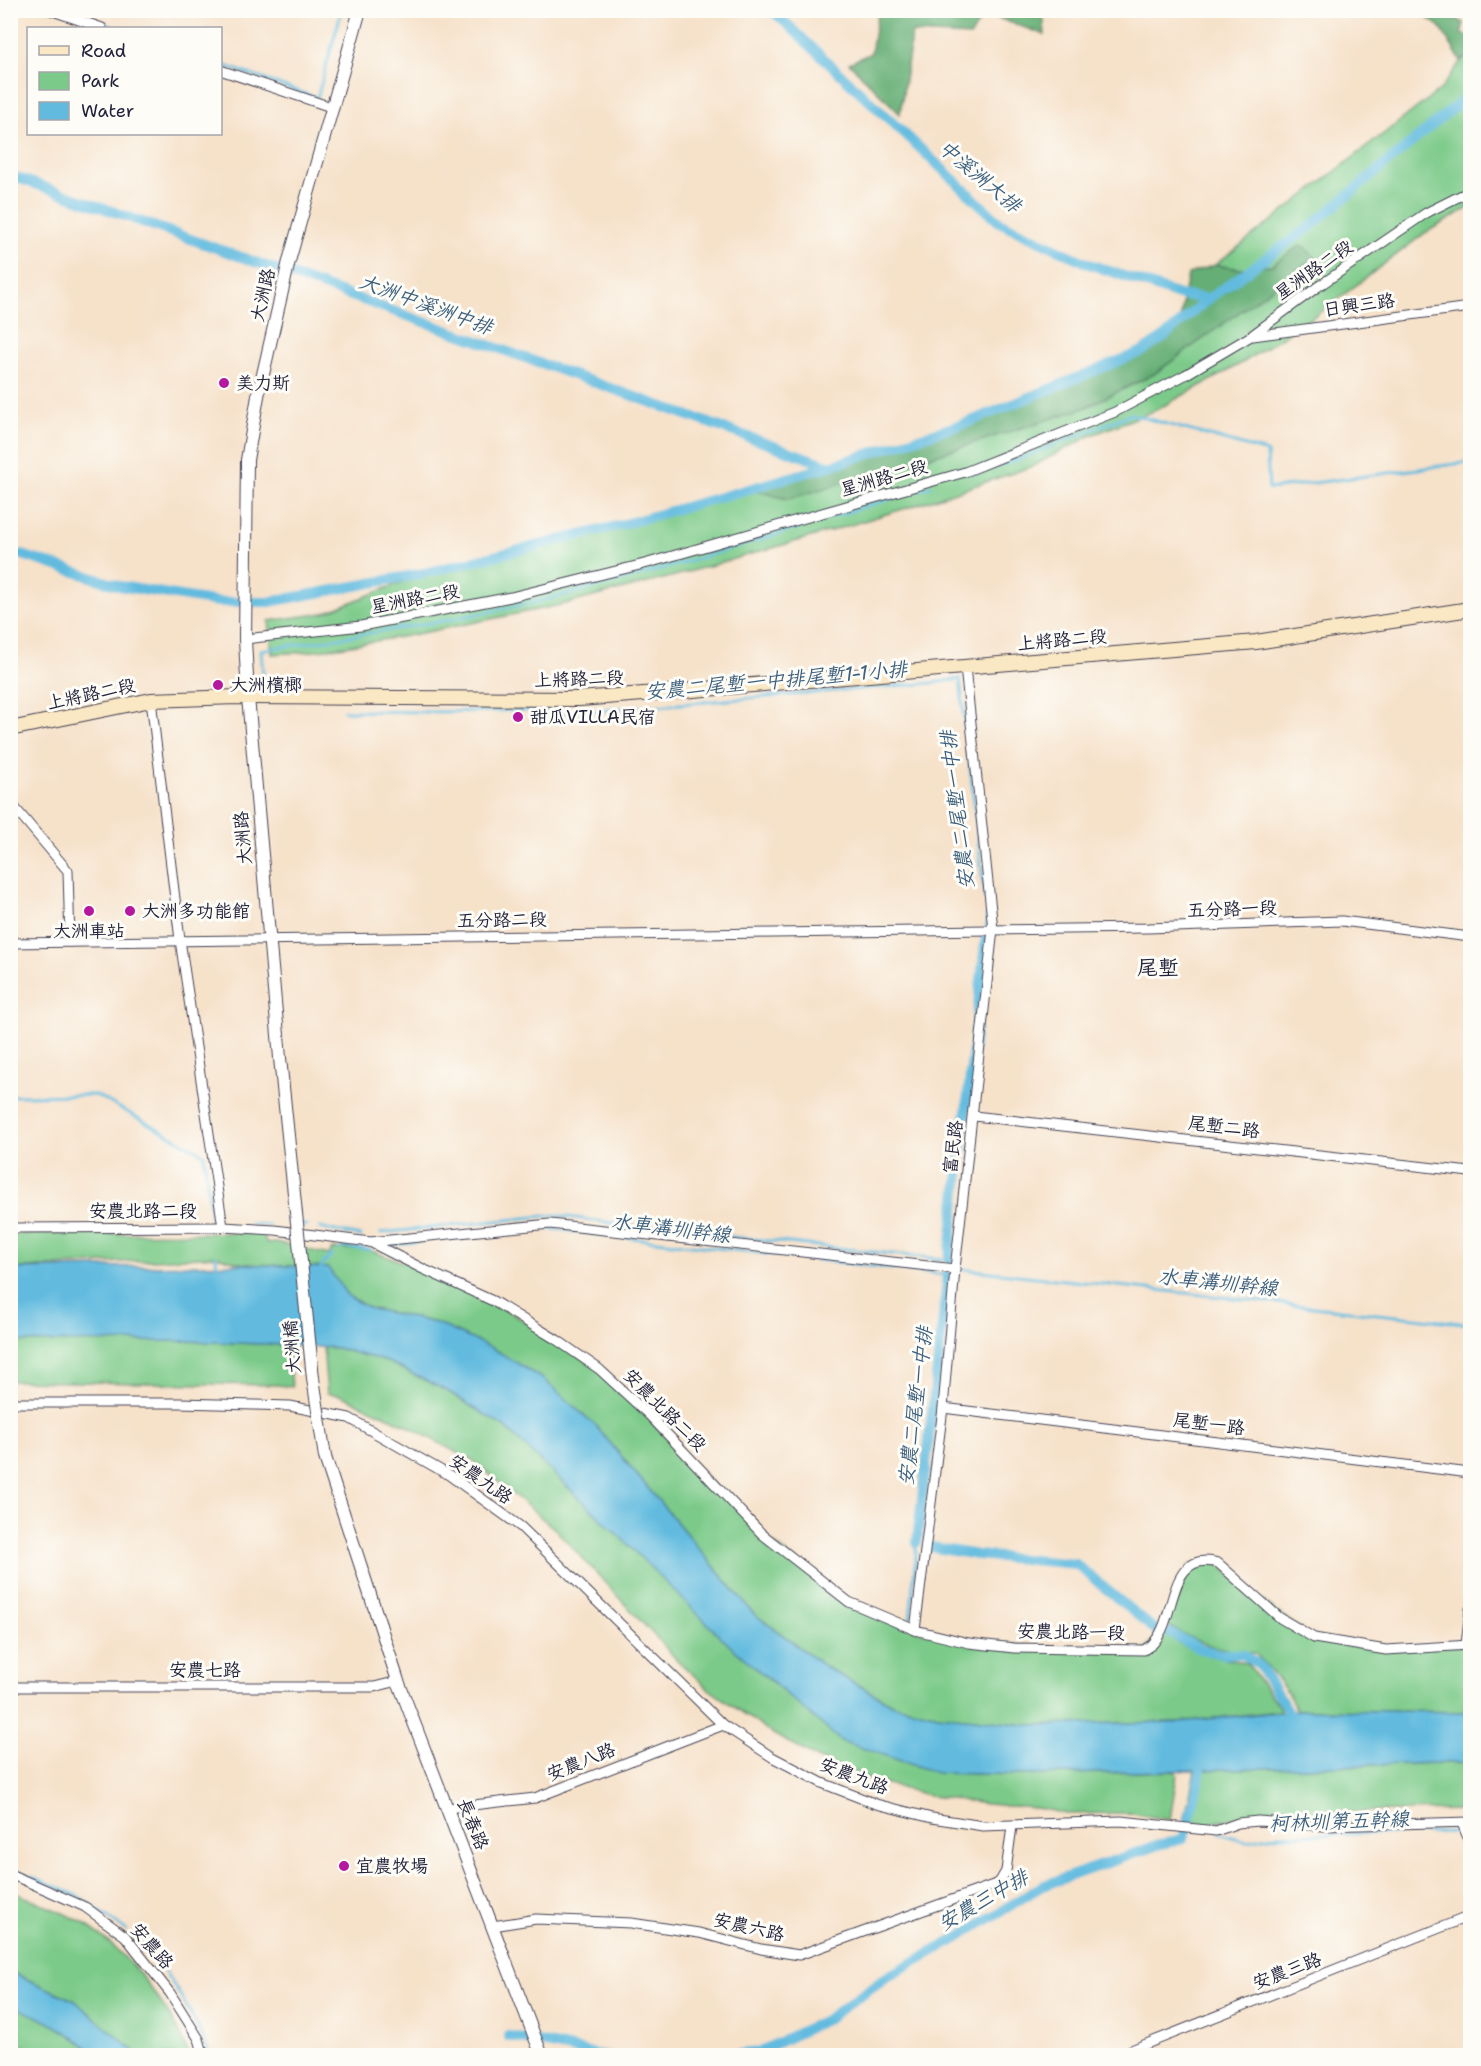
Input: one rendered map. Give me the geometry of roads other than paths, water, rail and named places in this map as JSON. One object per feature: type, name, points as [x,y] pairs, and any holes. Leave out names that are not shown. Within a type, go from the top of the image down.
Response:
[{"type":"main road","name":"上將路二段","points":[[10,729],[151,700],[248,697],[579,699],[1256,642],[1470,609]]},
{"type":"street","points":[[50,10],[99,27]]},
{"type":"street","name":"大洲路","points":[[280,1059],[248,697],[245,639],[247,460],[289,261],[360,10]]},
{"type":"street","points":[[222,71],[334,108]]},
{"type":"street","name":"星洲路二段","points":[[245,639],[361,626],[511,597],[648,563],[965,472],[1115,412],[1185,375],[1251,336],[1316,288],[1426,213],[1470,190]]},
{"type":"street","name":"日興三路","points":[[1251,336],[1470,307]]},
{"type":"street","name":"富民路","points":[[915,1630],[943,1408],[955,1269],[974,1116],[993,928],[965,667]]},
{"type":"street","points":[[151,700],[180,940],[223,1227]]},
{"type":"street","points":[[10,802],[68,871],[70,942]]},
{"type":"street","name":"五分路一段","points":[[993,928],[1148,928],[1341,921],[1470,937]]},
{"type":"street","name":"五分路二段","points":[[10,943],[993,928]]},
{"type":"street","name":"大洲橋","points":[[280,1059],[312,1378],[325,1457],[380,1625]]},
{"type":"street","name":"尾塹二路","points":[[974,1116],[1470,1172]]},
{"type":"street","points":[[370,1242],[550,1224],[955,1269]]},
{"type":"street","name":"安農北路二段","points":[[10,1228],[223,1227],[275,1230],[370,1242],[423,1269],[494,1300],[599,1369],[649,1415],[762,1534],[849,1602],[915,1630]]},
{"type":"street","name":"安農九路","points":[[10,1403],[180,1402],[290,1406],[349,1418],[449,1475],[521,1527],[723,1725],[772,1757],[822,1783],[876,1804],[932,1818],[983,1826],[1121,1821],[1216,1831],[1238,1823],[1258,1821],[1324,1826],[1466,1822]]},
{"type":"street","name":"尾塹一路","points":[[943,1408],[1470,1473]]},
{"type":"street","name":"安農北路一段","points":[[915,1630],[969,1643],[1014,1648],[1144,1650],[1155,1642],[1160,1632],[1176,1584],[1189,1565],[1205,1560],[1218,1563],[1280,1618],[1314,1638],[1386,1650],[1468,1645]]},
{"type":"street","points":[[1468,1645],[1470,1609]]},
{"type":"street","name":"長春路","points":[[380,1625],[398,1681],[542,2055]]},
{"type":"street","name":"安農七路","points":[[10,1687],[374,1687],[398,1681]]},
{"type":"street","name":"安農八路","points":[[447,1808],[535,1798],[723,1725]]},
{"type":"street","points":[[1466,1822],[1470,1843]]},
{"type":"street","name":"安農六路","points":[[493,1926],[536,1919],[630,1923],[699,1933],[761,1949],[799,1955],[999,1883],[1006,1871],[1012,1826]]},
{"type":"street","name":"安農路","points":[[10,1874],[85,1907],[125,1936],[170,1993],[199,2039],[204,2055]]},
{"type":"street","name":"安農三路","points":[[1116,2055],[1470,1916]]},
{"type":"water","points":[[244,1264],[328,1268],[348,1296],[368,1308],[436,1323],[494,1349],[543,1379],[595,1425],[753,1613],[827,1668],[894,1705],[938,1715],[1025,1725],[1179,1722],[1297,1710],[1470,1712],[1470,1762],[1032,1775],[937,1773],[841,1741],[730,1646],[506,1428],[449,1392],[388,1362],[337,1348],[284,1345],[186,1341],[11,1342],[10,1269]]},
{"type":"water","points":[[11,1972],[75,2001],[139,2055],[94,2055],[67,2032],[11,2005]]},
{"type":"waterway","points":[[65,10],[114,27]]},
{"type":"waterway","points":[[222,65],[317,98],[342,10]]},
{"type":"waterway","name":"中溪洲大排","points":[[772,10],[999,222],[1089,264],[1179,295],[1208,299]]},
{"type":"waterway","points":[[10,551],[119,586],[218,602],[269,602],[425,573],[621,525],[830,466],[969,422],[1143,351],[1164,337],[1208,299],[1310,227],[1470,94]]},
{"type":"waterway","name":"大洲中溪洲中排","points":[[10,175],[830,466]]},
{"type":"waterway","points":[[972,474],[1017,460],[1131,414],[1267,452],[1269,489],[1470,462]]},
{"type":"waterway","points":[[264,686],[261,650],[444,621],[552,598],[695,559],[931,486]]},
{"type":"waterway","name":"安農二尾塹一中排尾塹1-1小排","points":[[344,711],[543,710],[561,714],[960,679],[985,899]]},
{"type":"waterway","name":"安農二尾塹一中排","points":[[986,937],[987,915]]},
{"type":"waterway","points":[[949,1260],[986,937]]},
{"type":"waterway","points":[[10,1096],[96,1095],[204,1154],[212,1223]]},
{"type":"waterway","points":[[381,1233],[554,1215],[649,1228],[949,1260]]},
{"type":"waterway","points":[[251,1224],[269,1225]]},
{"type":"waterway","points":[[299,1225],[307,1225]]},
{"type":"waterway","points":[[320,1228],[361,1236]]},
{"type":"waterway","name":"水車溝圳幹線","points":[[545,1228],[947,1275]]},
{"type":"waterway","name":"水車溝圳幹線","points":[[391,1245],[422,1241]]},
{"type":"waterway","name":"水車溝圳幹線","points":[[340,1249],[342,1247],[371,1250]]},
{"type":"waterway","name":"水車溝圳幹線","points":[[321,1269],[324,1262],[332,1255]]},
{"type":"waterway","points":[[216,1256],[217,1269]]},
{"type":"waterway","name":"水車溝圳幹線","points":[[963,1269],[1470,1324]]},
{"type":"waterway","name":"安農二尾塹一中排","points":[[917,1542],[948,1275]]},
{"type":"waterway","points":[[910,1621],[917,1542]]},
{"type":"waterway","name":"安農二尾塹一中排","points":[[931,1547],[977,1555],[1076,1564],[1154,1629]]},
{"type":"waterway","name":"安農二尾塹一中排","points":[[1170,1633],[1200,1649],[1221,1654],[1243,1654],[1259,1665],[1291,1715],[1298,1719]]},
{"type":"waterway","name":"安農三中排","points":[[725,2056],[759,2052],[827,2019],[888,1976],[956,1939],[1042,1886],[1158,1845],[1183,1839],[1204,1757]]},
{"type":"waterway","name":"柯林圳第五幹線","points":[[1219,1833],[1246,1841],[1280,1835],[1459,1832],[1470,1865]]},
{"type":"waterway","points":[[10,1868],[76,1895],[126,1930]]},
{"type":"waterway","points":[[143,1946],[162,1968],[181,1998],[210,2056]]},
{"type":"waterway","name":"安農三中排","points":[[508,2036],[605,2056]]},
{"type":"place","name":"美力斯","points":[[224,383]]},
{"type":"place","name":"大洲檳榔","points":[[218,685]]},
{"type":"place","name":"甜瓜VILLA民宿","points":[[518,717]]},
{"type":"place","name":"大洲車站","points":[[89,911]]},
{"type":"place","name":"大洲多功能館","points":[[130,911]]},
{"type":"place","name":"宜農牧場","points":[[344,1866]]},
{"type":"district","name":"尾塹","points":[[1158,968]]}]
